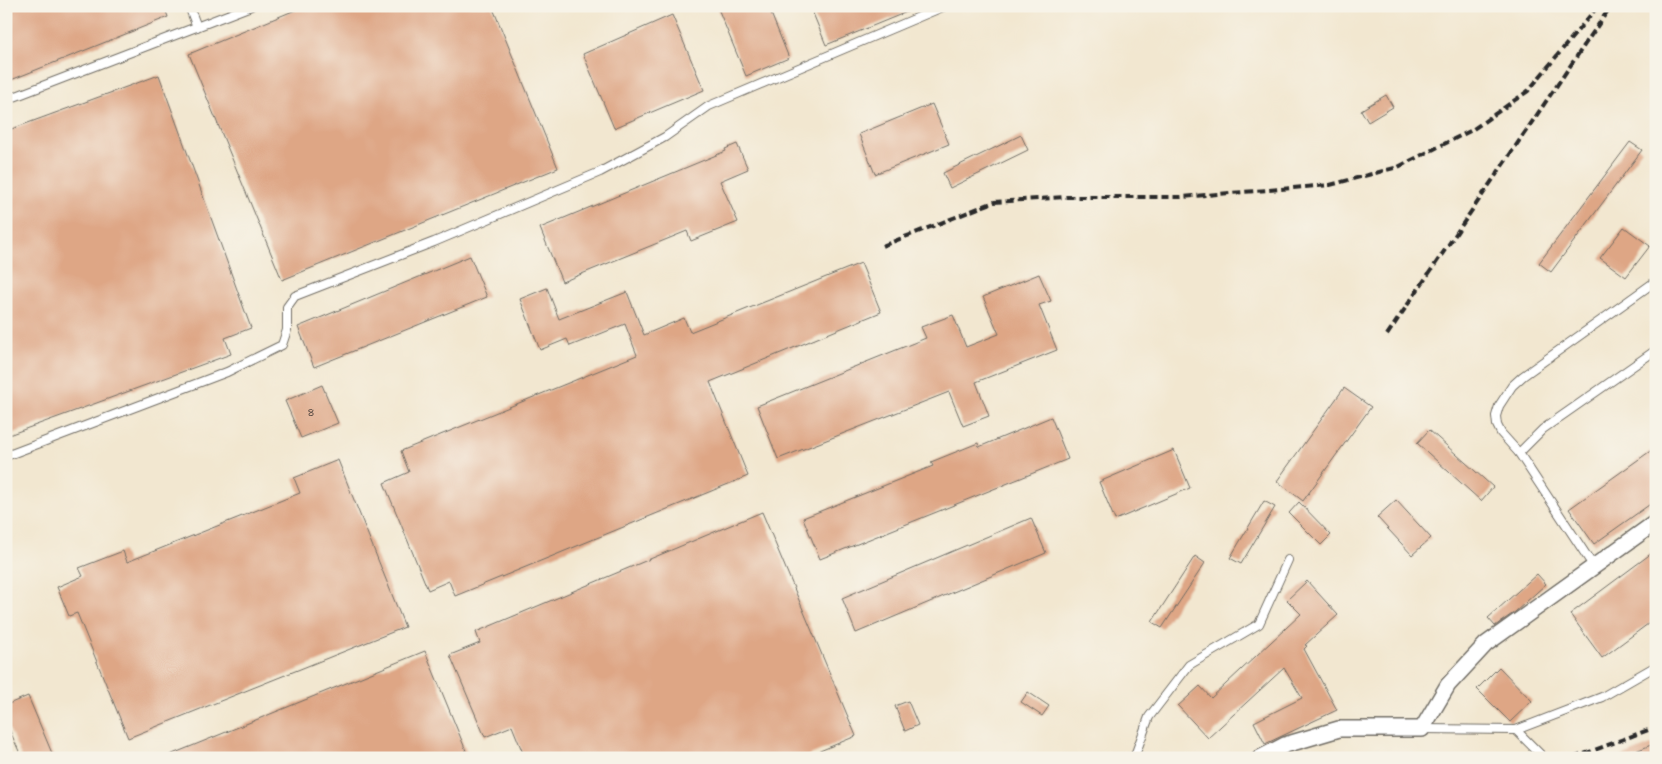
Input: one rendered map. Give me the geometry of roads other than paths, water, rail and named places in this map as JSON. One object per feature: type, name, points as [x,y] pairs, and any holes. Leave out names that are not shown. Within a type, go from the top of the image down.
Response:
[{"type":"street","points":[[1260,758],[1285,745],[1339,729],[1422,729],[1448,684],[1486,644],[1656,522]]},
{"type":"lane","points":[[189,6],[197,27]]},
{"type":"lane","points":[[6,100],[251,6]]},
{"type":"lane","points":[[6,456],[235,368],[282,345],[287,330],[287,308],[295,296],[434,242],[600,172],[665,137],[710,106],[945,6]]},
{"type":"lane","points":[[1594,567],[1519,453],[1501,433],[1497,425],[1496,416],[1499,406],[1512,386],[1535,366],[1656,281]]},
{"type":"lane","points":[[1519,453],[1543,429],[1656,350]]},
{"type":"lane","points":[[1134,758],[1148,717],[1189,665],[1259,624],[1288,560]]},
{"type":"lane","points":[[1422,729],[1516,730],[1602,697],[1656,666]]},
{"type":"lane","points":[[1516,730],[1544,758]]},
{"type":"railway","points":[[882,246],[994,202],[1066,197],[1181,197],[1330,185],[1398,167],[1472,130],[1528,91],[1598,6]]},
{"type":"railway","points":[[1387,335],[1611,6]]},
{"type":"railway","points":[[1573,758],[1656,727]]}]
